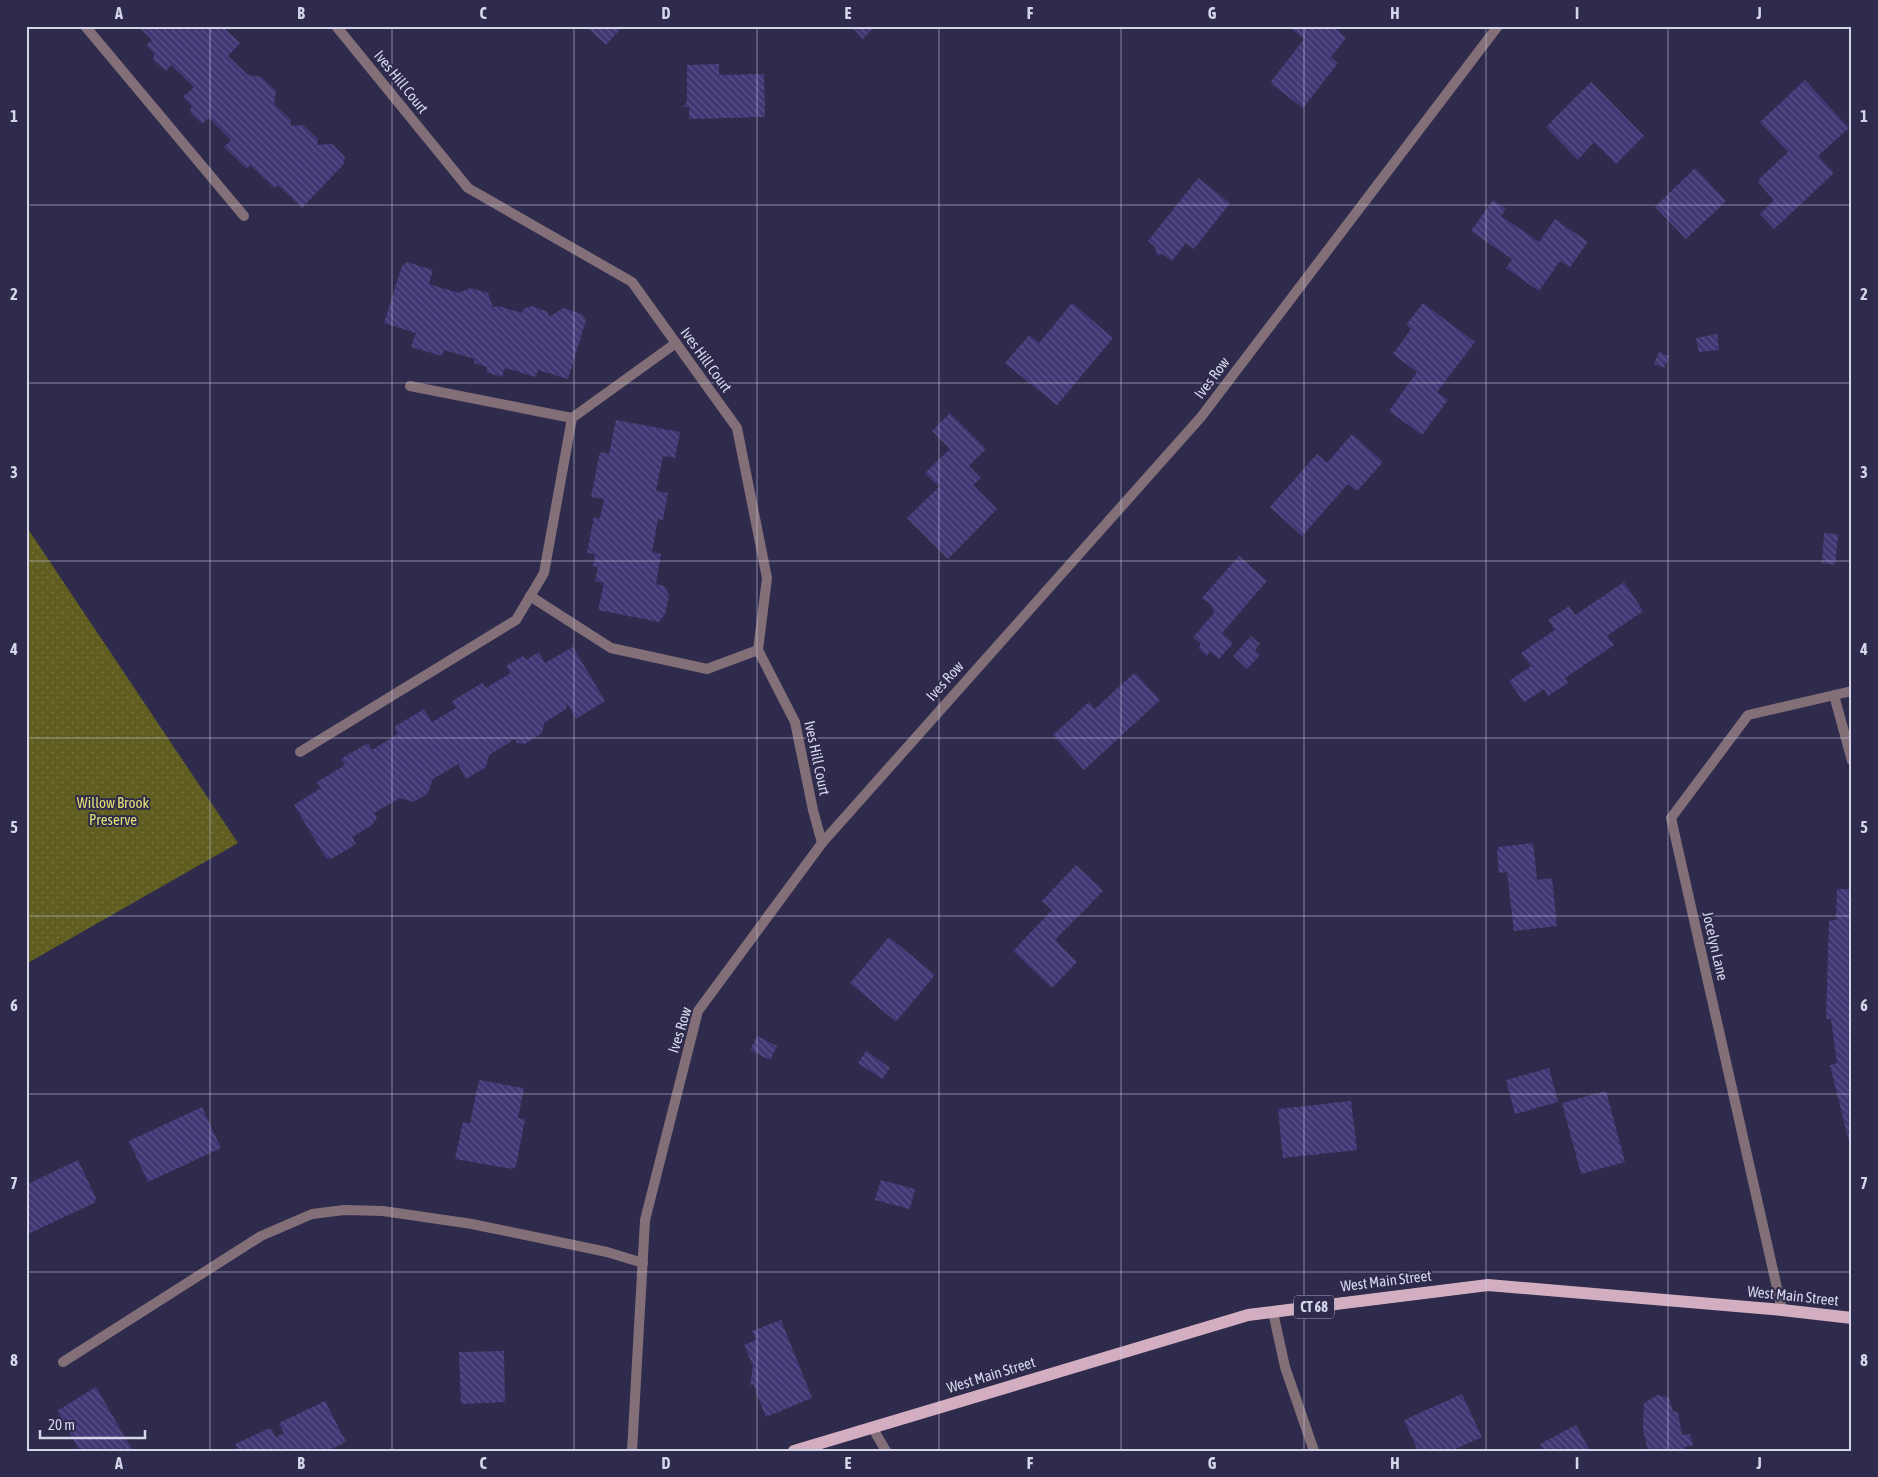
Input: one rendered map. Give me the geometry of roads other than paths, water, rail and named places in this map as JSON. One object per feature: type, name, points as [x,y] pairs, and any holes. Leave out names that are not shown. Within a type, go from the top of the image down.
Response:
[{"type":"main road","name":"West Main Street","points":[[794,1451],[1248,1315],[1488,1285],[1782,1310],[1852,1318]]},
{"type":"street","points":[[85,26],[244,216]]},
{"type":"street","name":"Ives Hill Court","points":[[336,26],[468,188],[632,282],[737,428],[767,578],[758,650],[795,722],[813,810],[822,843]]},
{"type":"street","name":"Ives Row","points":[[632,1451],[645,1220],[698,1011],[822,843],[1201,417],[1498,26]]},
{"type":"street","points":[[300,752],[516,620],[544,573],[572,418],[676,344]]},
{"type":"street","points":[[410,386],[572,418]]},
{"type":"street","points":[[530,596],[611,648],[707,669],[758,650]]},
{"type":"street","name":"Jocelyn Lane","points":[[1782,1310],[1671,818],[1748,714],[1852,691]]},
{"type":"street","points":[[1834,695],[1852,761]]},
{"type":"street","points":[[63,1362],[261,1236],[312,1214],[344,1210],[382,1210],[463,1222],[607,1252],[643,1263]]},
{"type":"street","points":[[1272,1312],[1285,1367],[1314,1451]]},
{"type":"street","points":[[872,1427],[886,1451]]},
{"type":"park label","name":"Willow Brook Preserve","points":[[113,812]]}]
